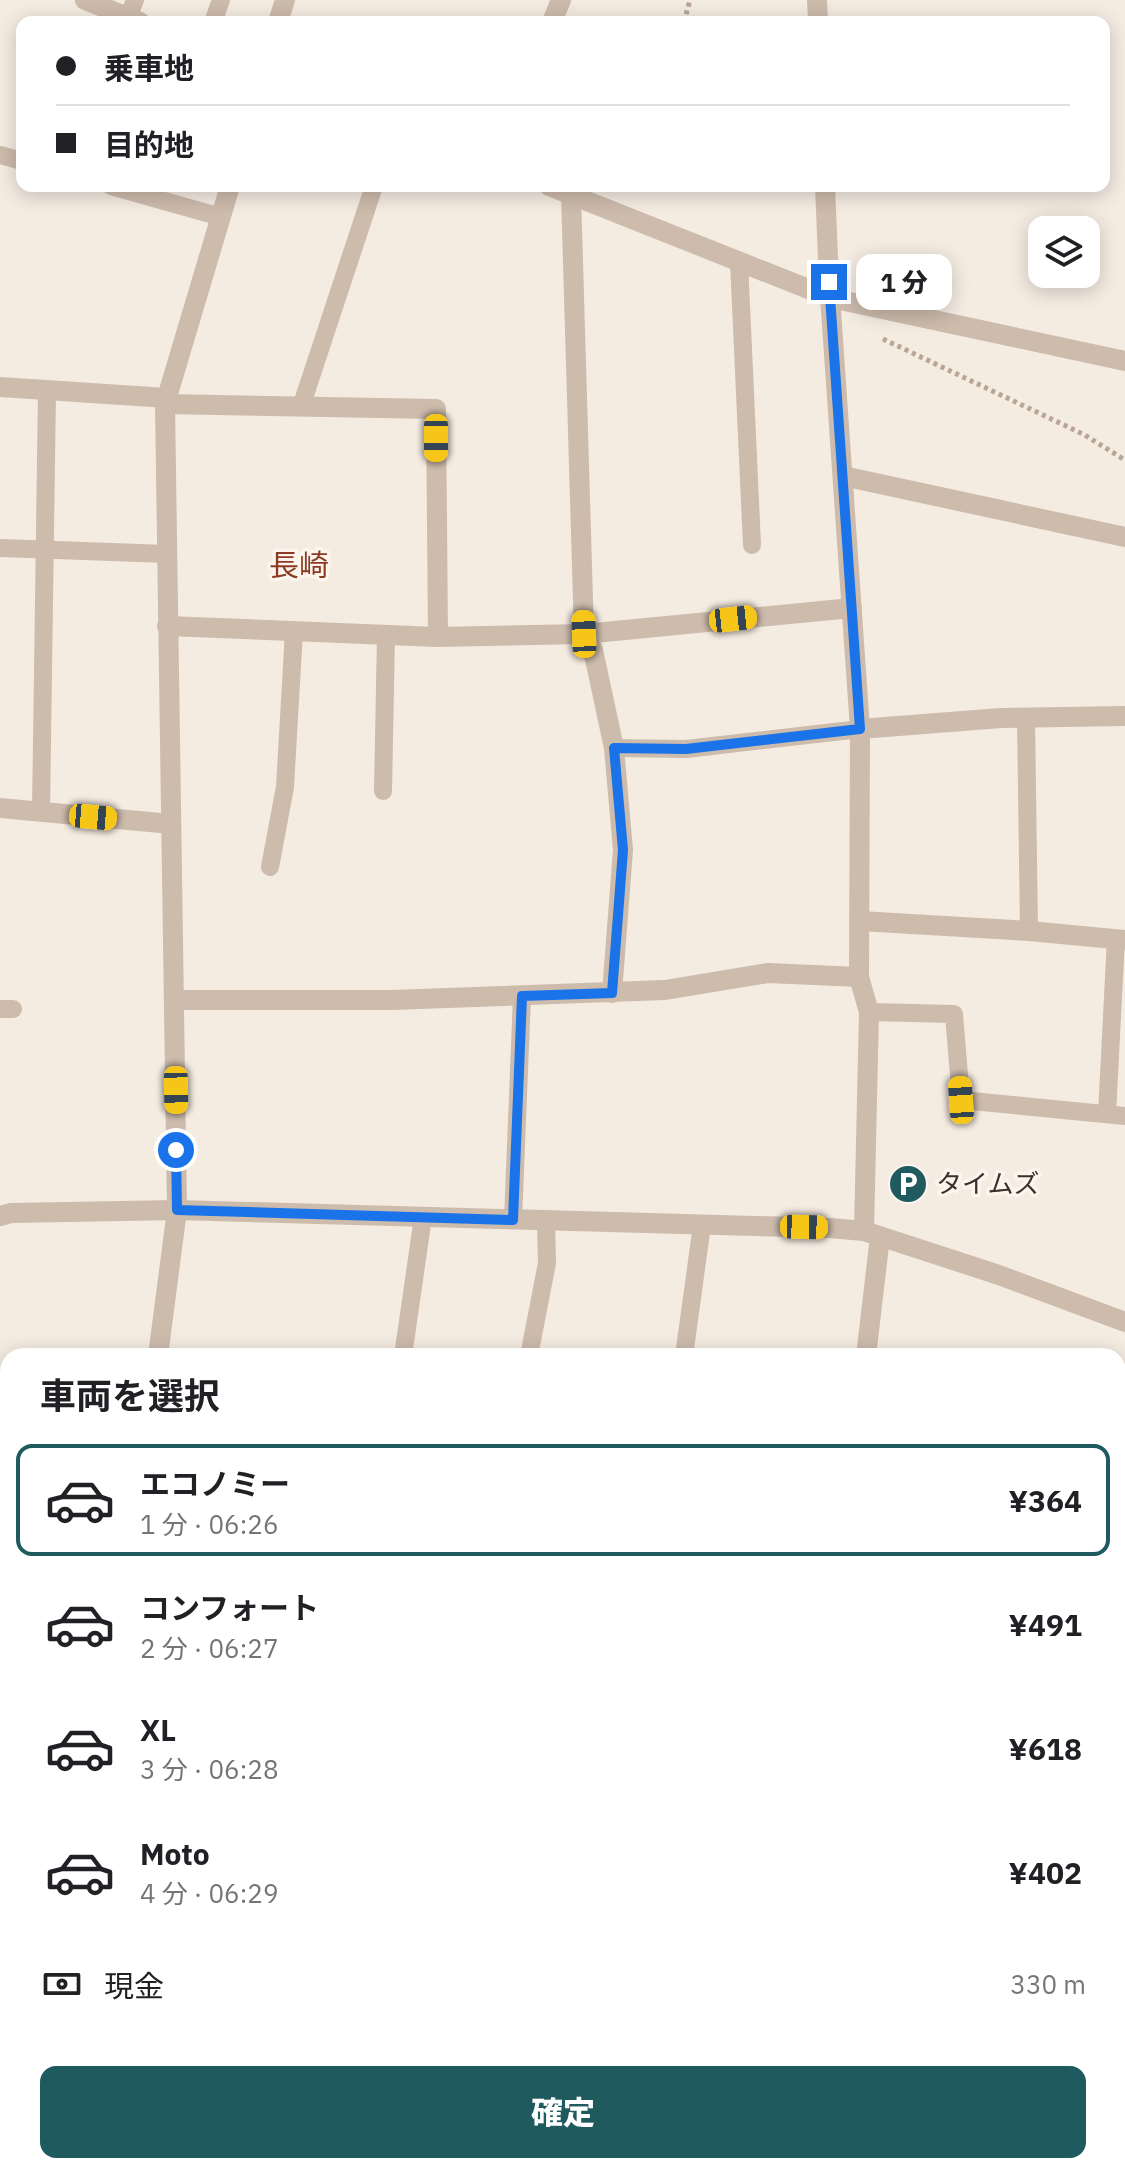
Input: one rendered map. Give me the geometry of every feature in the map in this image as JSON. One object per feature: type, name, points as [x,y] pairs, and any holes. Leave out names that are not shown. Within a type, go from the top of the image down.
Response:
[{"type":"street","points":[[85,0],[134,13]]},
{"type":"street","points":[[159,1348],[177,1210],[166,401],[228,192]]},
{"type":"street","points":[[564,192],[831,298],[1125,361]]},
{"type":"street","points":[[825,192],[860,729],[859,977],[869,1012],[872,1234],[866,1348]]},
{"type":"street","points":[[571,195],[584,634],[593,650],[614,748],[623,850],[612,993]]},
{"type":"street","points":[[0,387],[166,401],[436,409],[438,637]]},
{"type":"street","points":[[843,476],[1125,537]]},
{"type":"street","points":[[167,626],[438,637],[584,634],[852,608]]},
{"type":"street","points":[[860,729],[1026,717],[1125,716]]},
{"type":"street","points":[[0,808],[171,824]]},
{"type":"street","points":[[860,921],[1120,940]]},
{"type":"street","points":[[175,1000],[392,1000],[612,993],[665,990],[768,973],[859,977]]},
{"type":"street","points":[[0,1216],[11,1213],[177,1210],[702,1225],[872,1234],[999,1275],[1125,1322]]},
{"type":"lane","points":[[132,192],[221,217]]},
{"type":"lane","points":[[301,407],[372,192]]},
{"type":"lane","points":[[739,262],[752,545]]},
{"type":"lane","points":[[41,812],[47,390]]},
{"type":"lane","points":[[0,548],[167,554]]},
{"type":"lane","points":[[270,867],[285,787],[294,631]]},
{"type":"lane","points":[[383,791],[386,635]]},
{"type":"lane","points":[[1026,717],[1029,931]]},
{"type":"lane","points":[[614,748],[686,749],[860,729]]},
{"type":"lane","points":[[869,1012],[954,1014],[961,1100],[1116,1115],[1120,940]]},
{"type":"lane","points":[[513,1220],[522,996]]},
{"type":"lane","points":[[404,1348],[423,1217]]},
{"type":"lane","points":[[531,1348],[547,1263],[546,1221]]},
{"type":"lane","points":[[685,1348],[702,1225]]},
{"type":"path","points":[[871,333],[1083,434],[1125,460]]},
{"type":"place","name":"タイムズ","points":[[908,1184]]},
{"type":"district","name":"長崎","points":[[299,566]]},
{"type":"route","points":[[176,1150],[177,1210],[513,1220],[522,996],[612,993],[623,850],[614,748],[686,749],[860,729],[829,282]]}]
